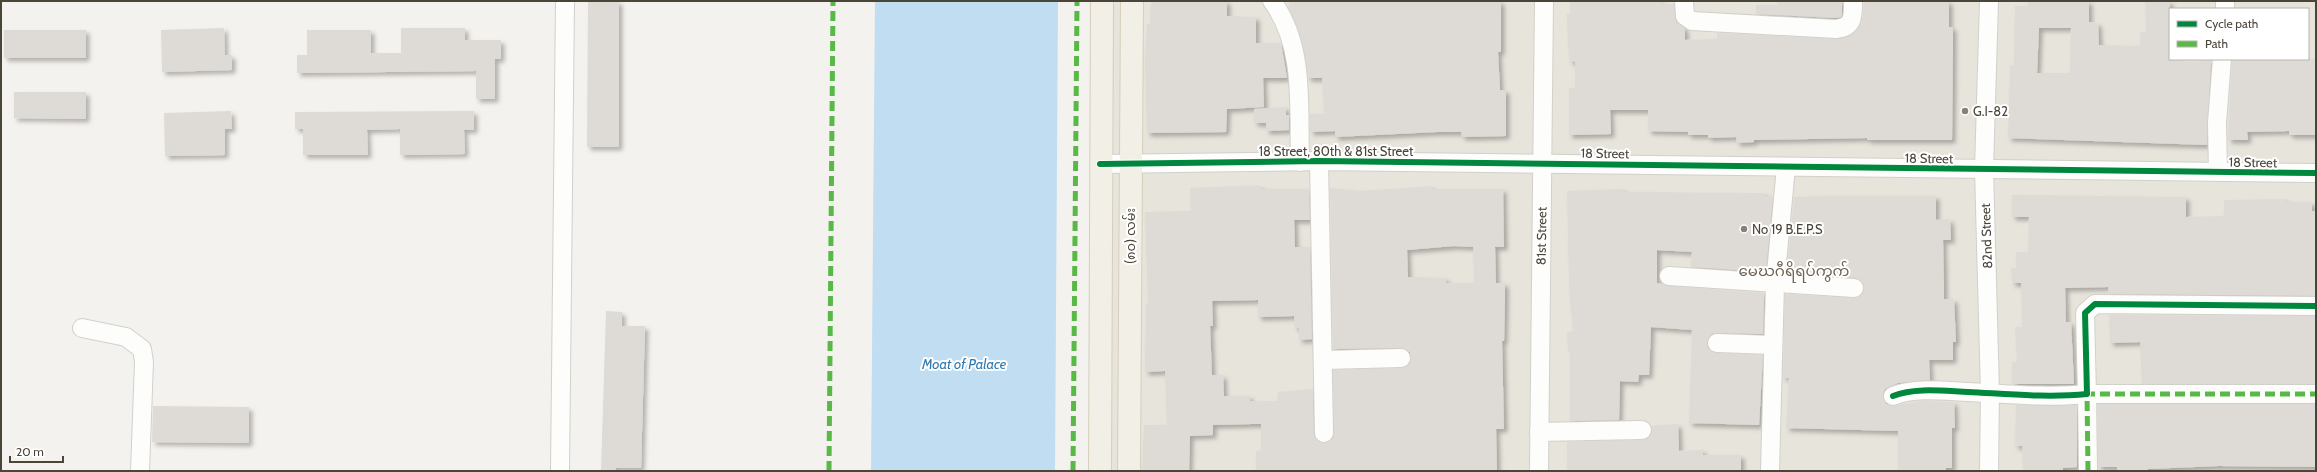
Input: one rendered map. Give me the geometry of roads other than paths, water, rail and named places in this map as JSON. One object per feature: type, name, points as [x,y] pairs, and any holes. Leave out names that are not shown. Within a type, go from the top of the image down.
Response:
[{"type":"main road","points":[[1100,471],[1100,164],[1102,1]]},
{"type":"main road","name":"(၈၀) လမ်း","points":[[1129,471],[1132,1]]},
{"type":"street","points":[[560,471],[565,1]]},
{"type":"street","points":[[1272,1],[1282,14],[1293,44],[1297,61],[1300,162]]},
{"type":"street","name":"81st Street","points":[[1539,471],[1544,1]]},
{"type":"street","points":[[1684,1],[1685,16],[1692,20],[1836,29],[1848,26],[1852,22],[1852,1]]},
{"type":"street","name":"82nd Street","points":[[1989,1],[1984,169],[1990,393],[1989,471]]},
{"type":"street","points":[[2218,172],[2217,123],[2222,60]]},
{"type":"street","points":[[1319,161],[1324,360],[1324,433]]},
{"type":"street","name":"18 Street, 80th & 81st Street","points":[[1130,164],[1319,161],[1542,164]]},
{"type":"street","points":[[1100,164],[1130,164]]},
{"type":"street","name":"18 Street","points":[[1542,164],[2316,173]]},
{"type":"street","points":[[1770,471],[1775,284],[1786,167]]},
{"type":"street","points":[[1669,276],[1854,288]]},
{"type":"street","points":[[2088,471],[2085,313],[2095,304],[2316,306]]},
{"type":"street","points":[[82,328],[126,337],[142,349],[144,362],[140,471]]},
{"type":"street","points":[[1717,343],[1773,345]]},
{"type":"street","points":[[1324,360],[1401,358]]},
{"type":"street","points":[[1893,396],[1903,392],[1990,393],[2040,396],[2087,394],[2316,394]]},
{"type":"street","points":[[1539,432],[1642,430]]},
{"type":"water","name":"Moat of Palace","points":[[875,1],[1058,1],[1055,471],[871,471]]},
{"type":"place","name":"G.I-82","points":[[1965,111]]},
{"type":"place","name":"No 19 B.E.P.S","points":[[1744,229]]},
{"type":"district","name":"မေဃဂီရိရပ်ကွက်","points":[[1794,271]]}]
